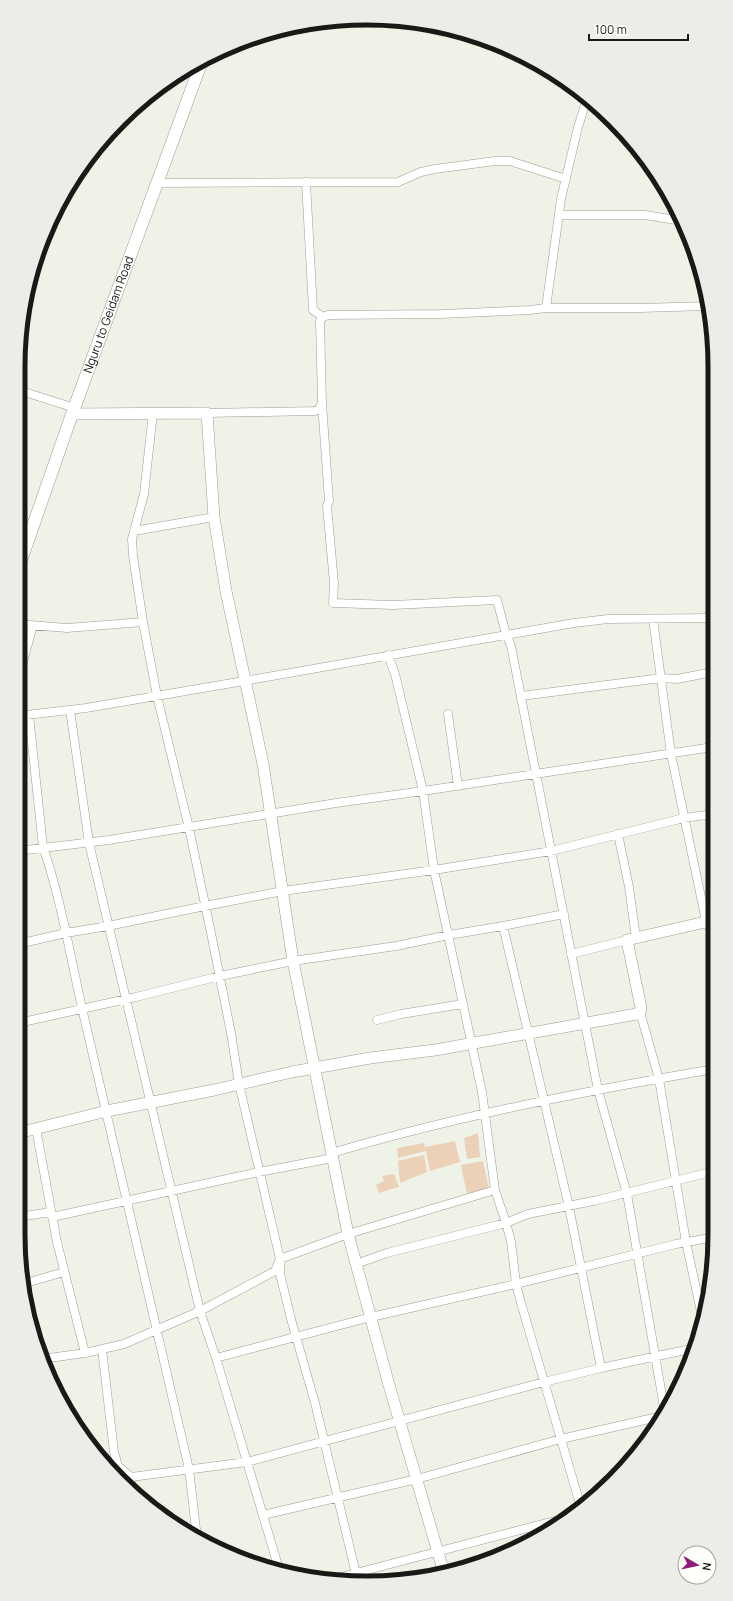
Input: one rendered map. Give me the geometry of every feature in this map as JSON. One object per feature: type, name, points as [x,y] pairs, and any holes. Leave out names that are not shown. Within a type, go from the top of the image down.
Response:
[{"type":"main road","name":"Nguru to Geidam Road","points":[[25,549],[197,70]]},
{"type":"street","points":[[546,308],[559,215],[578,127],[585,105]]},
{"type":"street","points":[[157,183],[398,182],[412,175],[435,169],[495,161],[510,161],[566,180]]},
{"type":"street","points":[[306,182],[313,310],[323,317]]},
{"type":"street","points":[[559,215],[645,215],[675,220]]},
{"type":"street","points":[[663,1403],[627,1194],[598,1090],[511,646],[506,634],[497,600],[393,605],[333,603],[334,583],[327,506],[329,501],[322,403],[320,321],[323,317],[328,315],[449,313],[546,308],[702,306]]},
{"type":"street","points":[[25,393],[74,411],[207,413],[315,411],[319,409],[322,403]]},
{"type":"street","points":[[153,413],[144,494],[132,539],[142,622],[157,696],[189,828],[220,976],[239,1084],[280,1259],[280,1274],[325,1440],[357,1575],[549,1522]]},
{"type":"street","points":[[207,413],[214,517],[226,590],[244,681],[263,764],[293,961],[316,1068],[348,1234],[399,1420],[442,1567]]},
{"type":"street","points":[[134,531],[214,517]]},
{"type":"street","points":[[25,715],[157,696],[574,623],[608,619],[708,618]]},
{"type":"street","points":[[652,619],[671,754],[684,818],[708,912]]},
{"type":"street","points":[[25,624],[67,628],[142,622]]},
{"type":"street","points":[[25,654],[33,625]]},
{"type":"street","points":[[388,656],[395,674],[423,791],[434,870],[482,1092],[495,1190],[511,1241],[516,1284],[579,1501]]},
{"type":"street","points":[[521,696],[661,678],[677,679],[708,673]]},
{"type":"street","points":[[70,710],[89,843],[149,1102],[200,1311],[216,1358],[277,1564]]},
{"type":"street","points":[[448,714],[458,786]]},
{"type":"street","points":[[30,715],[43,847],[50,868],[66,933],[189,1469],[196,1530]]},
{"type":"street","points":[[25,850],[89,843],[336,803],[708,748]]},
{"type":"street","points":[[25,942],[66,933],[283,892],[551,851],[684,818],[708,815]]},
{"type":"street","points":[[618,834],[629,887],[631,939],[641,1008],[640,1012],[659,1078],[686,1242],[700,1306]]},
{"type":"street","points":[[25,1021],[220,976],[293,961],[396,946],[564,914]]},
{"type":"street","points":[[571,954],[708,920]]},
{"type":"street","points":[[503,926],[569,1207],[600,1368]]},
{"type":"street","points":[[377,1020],[400,1014],[463,1004]]},
{"type":"street","points":[[25,1131],[107,1111],[316,1068],[585,1024],[637,1014],[640,1012]]},
{"type":"street","points":[[25,1216],[52,1214],[127,1201],[333,1156],[388,1136],[484,1114],[659,1078],[708,1070]]},
{"type":"street","points":[[36,1129],[64,1272],[85,1353]]},
{"type":"street","points":[[356,1264],[387,1253],[506,1223],[528,1214],[569,1207],[627,1194],[708,1172]]},
{"type":"street","points":[[48,1358],[85,1353],[124,1344],[157,1331],[200,1311],[275,1271],[280,1259],[348,1234],[495,1190]]},
{"type":"street","points":[[216,1358],[371,1317],[516,1284],[686,1242],[708,1238]]},
{"type":"street","points":[[28,1281],[64,1272]]},
{"type":"street","points":[[102,1349],[114,1452],[118,1466],[131,1477],[247,1462],[544,1382],[600,1368],[688,1349]]},
{"type":"street","points":[[263,1515],[417,1479],[560,1439],[654,1418]]},
{"type":"street","points":[[131,1477],[131,1482]]},
{"type":"shaded area","points":[[478,1133],[480,1157],[467,1159],[464,1138]]},
{"type":"shaded area","points":[[455,1141],[460,1162],[430,1171],[426,1151],[398,1158],[397,1148],[424,1143],[425,1147]]},
{"type":"shaded area","points":[[424,1155],[427,1172],[400,1183],[398,1161]]},
{"type":"shaded area","points":[[483,1161],[489,1189],[467,1195],[461,1165]]},
{"type":"shaded area","points":[[394,1174],[399,1187],[379,1193],[376,1185],[384,1181],[382,1176]]}]
